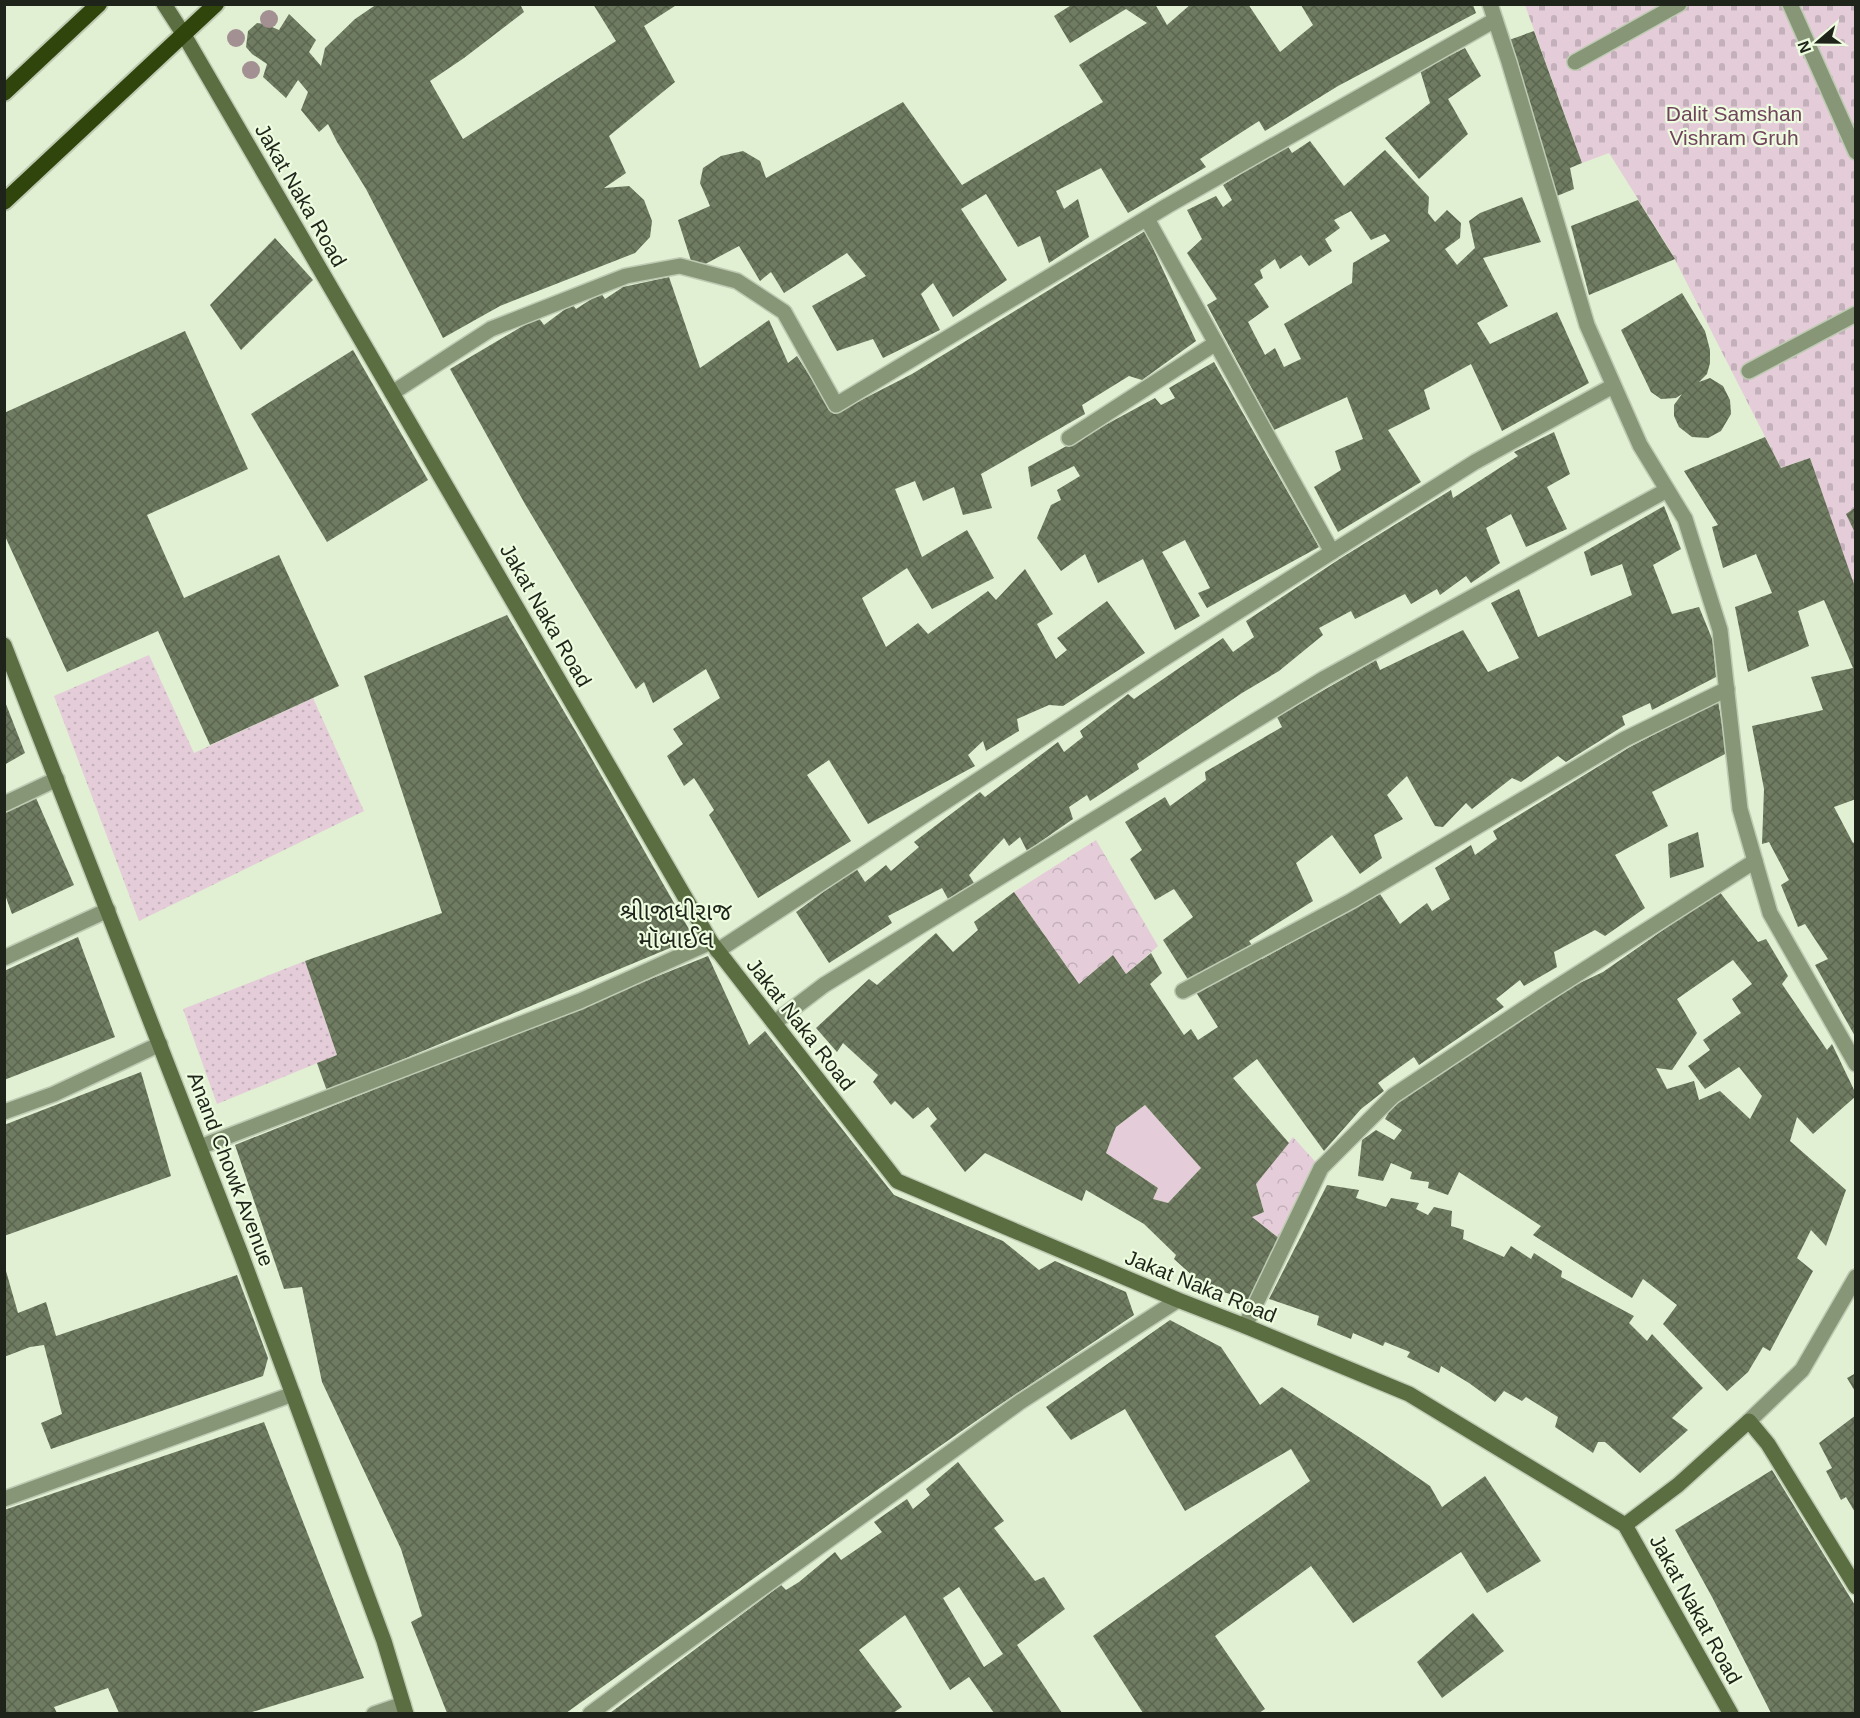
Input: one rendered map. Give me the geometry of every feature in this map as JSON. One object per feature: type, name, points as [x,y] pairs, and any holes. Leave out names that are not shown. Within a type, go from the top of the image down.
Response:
[{"type":"highway","points":[[4,93],[99,4]]},
{"type":"highway","points":[[4,202],[216,4]]},
{"type":"main road","name":"Jakat Naka Road","points":[[164,4],[714,946],[897,1181],[1178,1300],[1409,1394],[1625,1526]]},
{"type":"main road","name":"Anand Chowk Avenue","points":[[4,645],[200,1147],[293,1394],[384,1641],[404,1709]]},
{"type":"main road","points":[[1625,1526],[1678,1485],[1749,1421],[1768,1444],[1856,1587]]},
{"type":"main road","name":"Jakat Nakat Road","points":[[1625,1526],[1731,1713]]},
{"type":"street","points":[[1490,4],[1587,326],[1640,445],[1685,519],[1720,630],[1740,810],[1770,914],[1856,1064]]},
{"type":"street","points":[[1575,62],[1679,4]]},
{"type":"street","points":[[1790,4],[1856,152]]},
{"type":"street","points":[[392,393],[491,329],[626,276],[680,266],[737,281],[784,312],[836,405],[1147,219],[1495,20]]},
{"type":"street","points":[[1147,219],[1332,552]]},
{"type":"street","points":[[1749,371],[1856,314]]},
{"type":"street","points":[[1069,438],[1216,343]]},
{"type":"street","points":[[200,1147],[580,1001],[714,946],[1475,462],[1613,386]]},
{"type":"street","points":[[774,1023],[824,985],[1315,684],[1667,490]]},
{"type":"street","points":[[1184,991],[1351,901],[1625,739],[1727,689]]},
{"type":"street","points":[[4,804],[57,779]]},
{"type":"street","points":[[1245,1326],[1321,1168],[1393,1096],[1543,996],[1755,861]]},
{"type":"street","points":[[4,958],[108,910]]},
{"type":"street","points":[[4,1112],[54,1094],[160,1044]]},
{"type":"street","points":[[1749,1421],[1802,1370],[1856,1277]]},
{"type":"street","points":[[590,1713],[1020,1402],[1178,1300]]},
{"type":"street","points":[[4,1499],[293,1394]]},
{"type":"street","points":[[374,1713],[404,1709]]},
{"type":"green space","name":"Dalit Samshan Vishram Gruh","points":[[1525,5],[1855,5],[1855,590],[1810,458],[1781,468],[1670,250],[1609,153],[1582,163]]},
{"type":"green space","points":[[149,655],[194,753],[313,698],[364,811],[139,921],[54,696]]},
{"type":"green space","points":[[1096,840],[1158,946],[1126,974],[1113,955],[1079,984],[1014,892]]},
{"type":"green space","points":[[305,961],[337,1055],[217,1104],[183,1009]]},
{"type":"green space","points":[[1145,1105],[1201,1168],[1168,1203],[1153,1199],[1158,1188],[1106,1153],[1116,1127]]},
{"type":"green space","points":[[1293,1137],[1321,1168],[1280,1239],[1252,1217],[1264,1212],[1256,1184]]},
{"type":"building","points":[[377,4],[520,4],[524,12],[430,81],[463,139],[616,41],[593,4],[678,4],[644,26],[675,82],[609,136],[626,173],[604,188],[629,186],[644,200],[652,221],[650,237],[635,253],[500,306],[443,338],[366,189],[328,124],[319,132],[301,110],[308,92],[298,80],[286,98],[263,77],[267,64],[246,47],[248,31],[257,23],[279,30],[289,14],[316,40],[309,52],[321,66],[325,48],[355,19]]},
{"type":"building","points":[[1073,4],[1155,4],[1167,25],[1191,4],[1248,4],[1280,52],[1313,25],[1301,5],[1473,5],[1476,13],[1338,86],[1265,131],[1259,121],[1200,159],[1206,167],[1128,213],[1101,168],[1056,191],[1064,209],[1078,199],[1089,237],[1049,263],[1040,236],[1018,247],[986,194],[961,209],[1007,280],[953,317],[933,283],[921,294],[940,330],[883,358],[873,339],[837,351],[812,306],[866,276],[847,253],[784,293],[771,272],[760,281],[739,246],[694,270],[678,220],[710,206],[700,183],[703,168],[721,156],[743,151],[760,161],[766,178],[903,102],[962,185],[1103,102],[1079,65],[1147,23],[1126,9],[1070,43],[1054,16]]},
{"type":"building","points":[[1534,31],[1582,163],[1570,168],[1574,189],[1557,196],[1509,40]]},
{"type":"building","points":[[1465,48],[1481,76],[1448,99],[1468,134],[1419,179],[1385,138],[1430,103],[1420,70]]},
{"type":"building","points":[[1310,141],[1344,186],[1385,150],[1429,197],[1428,213],[1435,222],[1447,210],[1461,223],[1460,238],[1445,249],[1457,265],[1475,248],[1469,221],[1480,213],[1522,197],[1541,242],[1483,258],[1508,306],[1477,323],[1490,344],[1557,312],[1589,383],[1502,431],[1471,364],[1424,390],[1430,409],[1388,430],[1421,482],[1338,532],[1314,487],[1341,470],[1335,451],[1363,439],[1347,397],[1274,430],[1207,305],[1217,299],[1187,253],[1202,239],[1187,210],[1216,196],[1223,207],[1232,200],[1223,185],[1287,145],[1292,153]],"holes":[[[1351,211],[1371,240],[1385,234],[1390,241],[1353,263],[1352,283],[1284,324],[1301,359],[1284,367],[1275,348],[1265,355],[1248,322],[1269,307],[1254,284],[1263,278],[1260,270],[1275,259],[1280,269],[1301,255],[1309,266],[1332,251],[1325,239],[1340,228],[1334,220]]]},
{"type":"building","points":[[1638,200],[1675,259],[1589,295],[1571,226]]},
{"type":"building","points":[[1145,231],[1196,341],[1142,380],[1129,376],[1082,405],[1085,414],[981,474],[992,508],[963,515],[954,487],[923,501],[915,481],[895,489],[922,557],[967,530],[994,578],[932,609],[907,568],[862,598],[886,647],[918,623],[928,634],[988,591],[996,600],[1025,569],[1053,614],[1037,624],[1056,659],[1067,650],[1057,638],[1107,601],[1145,653],[1063,706],[1049,705],[1017,719],[1019,731],[986,751],[983,741],[968,755],[975,766],[868,824],[829,760],[807,775],[851,841],[758,898],[709,815],[714,810],[694,778],[684,786],[667,756],[683,744],[673,729],[720,698],[706,669],[653,703],[644,682],[636,689],[525,504],[450,369],[538,317],[544,325],[572,304],[576,309],[601,293],[605,299],[623,287],[669,277],[700,368],[769,320],[788,363],[797,356],[834,414],[912,374]]},
{"type":"building","points":[[275,238],[313,280],[241,350],[210,305]]},
{"type":"building","points":[[1682,293],[1705,331],[1710,350],[1707,374],[1699,382],[1710,378],[1723,386],[1730,400],[1731,414],[1721,431],[1708,438],[1692,437],[1679,427],[1674,416],[1674,405],[1682,394],[1676,398],[1661,399],[1651,392],[1621,330]]},
{"type":"building","points":[[185,331],[248,469],[147,515],[184,598],[279,555],[339,686],[210,745],[158,631],[67,672],[4,534],[4,413]]},
{"type":"building","points":[[353,350],[428,480],[327,542],[251,414]]},
{"type":"building","points":[[1214,362],[1319,547],[1207,608],[1198,593],[1210,588],[1185,540],[1162,552],[1200,616],[1175,630],[1143,559],[1098,583],[1085,554],[1061,571],[1037,538],[1051,505],[1061,500],[1057,490],[1080,476],[1074,466],[1031,487],[1028,467],[1155,398],[1161,405],[1175,398],[1169,388]]},
{"type":"building","points":[[1554,432],[1570,474],[1547,487],[1567,529],[1526,547],[1511,514],[1486,528],[1500,563],[1471,583],[1466,576],[1440,595],[1437,589],[1411,604],[1405,594],[1355,619],[1351,611],[1319,628],[1323,635],[1279,671],[1242,693],[1137,764],[1139,769],[1090,801],[1087,795],[1069,807],[1073,819],[1027,851],[1020,837],[1009,846],[1004,838],[969,875],[974,883],[948,899],[942,888],[888,916],[892,923],[829,963],[796,912],[856,868],[865,882],[886,865],[891,871],[919,847],[914,842],[980,792],[985,797],[1058,742],[1064,752],[1083,737],[1080,731],[1128,694],[1134,699],[1223,638],[1233,652],[1254,637],[1246,621],[1341,558],[1451,490],[1453,498],[1518,456],[1514,452]]},
{"type":"building","points":[[1765,437],[1781,468],[1810,458],[1856,590],[1856,799],[1834,807],[1853,843],[1856,841],[1856,1038],[1815,965],[1828,959],[1805,924],[1798,927],[1781,885],[1789,880],[1769,842],[1762,844],[1764,789],[1752,726],[1823,710],[1811,677],[1853,668],[1824,600],[1798,611],[1809,646],[1748,672],[1735,607],[1772,593],[1756,554],[1723,568],[1712,527],[1718,525],[1684,471]]},
{"type":"building","points":[[1664,506],[1681,549],[1653,565],[1672,614],[1699,607],[1713,641],[1716,677],[1652,710],[1650,703],[1622,716],[1625,725],[1566,762],[1558,756],[1521,782],[1512,778],[1472,809],[1466,803],[1443,827],[1435,826],[1407,776],[1387,795],[1403,819],[1374,835],[1382,858],[1360,874],[1332,835],[1296,863],[1313,901],[1249,941],[1262,959],[1380,894],[1400,924],[1427,903],[1432,911],[1450,899],[1435,868],[1471,845],[1475,855],[1497,839],[1493,831],[1630,747],[1718,701],[1727,753],[1652,792],[1668,826],[1615,855],[1645,908],[1605,936],[1595,930],[1554,952],[1557,967],[1524,986],[1520,980],[1496,999],[1504,1007],[1419,1065],[1414,1057],[1378,1083],[1384,1091],[1361,1109],[1324,1151],[1257,1059],[1233,1078],[1289,1143],[1256,1184],[1264,1212],[1252,1217],[1280,1239],[1249,1300],[1204,1286],[1174,1259],[1176,1255],[1144,1224],[1086,1190],[1082,1201],[985,1153],[965,1172],[930,1126],[937,1119],[928,1107],[913,1119],[895,1101],[891,1105],[873,1082],[878,1075],[843,1043],[837,1052],[816,1028],[869,979],[877,985],[936,933],[953,952],[978,930],[974,922],[1014,892],[1079,984],[1113,955],[1126,974],[1151,953],[1162,973],[1150,984],[1184,1035],[1191,1029],[1198,1040],[1218,1027],[1163,940],[1193,917],[1174,889],[1155,900],[1130,859],[1142,850],[1125,822],[1165,797],[1170,806],[1206,780],[1205,772],[1282,727],[1277,717],[1376,660],[1380,670],[1463,630],[1488,672],[1519,658],[1491,603],[1519,589],[1538,637],[1632,595],[1622,564],[1591,576],[1584,552]],"holes":[[[1145,1105],[1201,1168],[1168,1203],[1153,1199],[1158,1188],[1106,1153],[1116,1127]]]},
{"type":"building","points":[[1856,507],[1856,535],[1846,514]]},
{"type":"building","points":[[507,615],[694,938],[327,1091],[317,1063],[337,1055],[305,961],[442,913],[364,676]]},
{"type":"building","points":[[4,699],[25,753],[4,765]]},
{"type":"building","points":[[36,798],[74,885],[12,914],[4,892],[4,812]]},
{"type":"building","points":[[1698,832],[1704,867],[1670,878],[1668,844]]},
{"type":"building","points":[[1719,891],[1758,942],[1766,939],[1788,976],[1782,984],[1827,1050],[1832,1044],[1856,1094],[1813,1134],[1797,1117],[1790,1141],[1846,1190],[1826,1246],[1811,1230],[1797,1258],[1813,1271],[1770,1351],[1763,1347],[1748,1372],[1727,1391],[1663,1324],[1677,1305],[1643,1279],[1632,1298],[1533,1235],[1541,1226],[1459,1172],[1448,1195],[1428,1188],[1429,1182],[1410,1179],[1412,1172],[1391,1163],[1383,1181],[1358,1176],[1362,1140],[1376,1130],[1394,1140],[1402,1130],[1385,1119],[1394,1103],[1567,989],[1603,972]],"holes":[[[1733,960],[1752,984],[1732,999],[1741,1013],[1703,1040],[1710,1050],[1688,1066],[1705,1089],[1739,1067],[1762,1096],[1750,1119],[1720,1091],[1699,1100],[1694,1081],[1667,1089],[1656,1068],[1672,1070],[1697,1033],[1677,999]]]},
{"type":"building","points":[[78,937],[115,1037],[4,1080],[4,971]]},
{"type":"building","points":[[708,956],[749,1045],[765,1031],[894,1195],[1003,1241],[1039,1270],[1055,1261],[1126,1292],[1134,1315],[877,1490],[566,1713],[447,1713],[411,1622],[422,1616],[401,1549],[322,1382],[302,1287],[284,1289],[235,1145]]},
{"type":"building","points":[[141,1072],[171,1176],[4,1236],[4,1125]]},
{"type":"building","points":[[1327,1185],[1359,1190],[1356,1198],[1386,1207],[1391,1198],[1419,1203],[1416,1209],[1428,1215],[1434,1207],[1452,1211],[1451,1226],[1464,1230],[1463,1239],[1504,1257],[1511,1246],[1531,1259],[1534,1253],[1562,1271],[1561,1277],[1634,1316],[1629,1323],[1647,1341],[1652,1334],[1703,1388],[1672,1418],[1688,1430],[1640,1473],[1605,1442],[1598,1442],[1593,1453],[1555,1427],[1558,1417],[1526,1397],[1522,1401],[1504,1391],[1495,1402],[1441,1366],[1439,1373],[1407,1357],[1410,1352],[1385,1342],[1383,1346],[1353,1333],[1351,1339],[1317,1325],[1319,1316],[1269,1299]]},
{"type":"building","points":[[4,1264],[18,1313],[46,1302],[56,1336],[237,1275],[268,1358],[263,1376],[51,1449],[41,1423],[62,1414],[44,1345],[30,1347],[4,1357]]},
{"type":"building","points":[[1170,1320],[1221,1347],[1260,1405],[1282,1387],[1430,1486],[1442,1507],[1485,1476],[1541,1561],[1487,1593],[1461,1552],[1353,1623],[1311,1566],[1215,1636],[1265,1709],[1259,1713],[1143,1713],[1093,1636],[1310,1481],[1291,1449],[1185,1511],[1125,1409],[1071,1440],[1046,1407]]},
{"type":"building","points":[[1856,1373],[1856,1393],[1847,1378]]},
{"type":"building","points":[[1856,1415],[1856,1514],[1846,1497],[1841,1500],[1826,1471],[1832,1468],[1819,1443]]},
{"type":"building","points":[[264,1422],[364,1678],[249,1713],[119,1713],[108,1688],[54,1707],[57,1713],[4,1713],[4,1510]]},
{"type":"building","points":[[958,1462],[1004,1521],[994,1528],[1035,1581],[1044,1577],[1065,1609],[1017,1645],[1062,1713],[994,1713],[969,1677],[950,1690],[905,1615],[859,1650],[902,1707],[893,1713],[610,1713],[781,1585],[786,1590],[835,1552],[841,1560],[882,1532],[874,1522],[907,1499],[913,1509],[930,1495],[926,1489]],"holes":[[[959,1587],[1003,1654],[984,1667],[943,1598]]]},
{"type":"building","points":[[1772,1470],[1856,1607],[1856,1713],[1771,1713],[1675,1530]]},
{"type":"building","points":[[1473,1613],[1504,1651],[1442,1698],[1417,1662]]},
{"type":"district","name":"શ્રીાજાધીરાજ મૉબાઈલ","points":[[676,925]]}]
